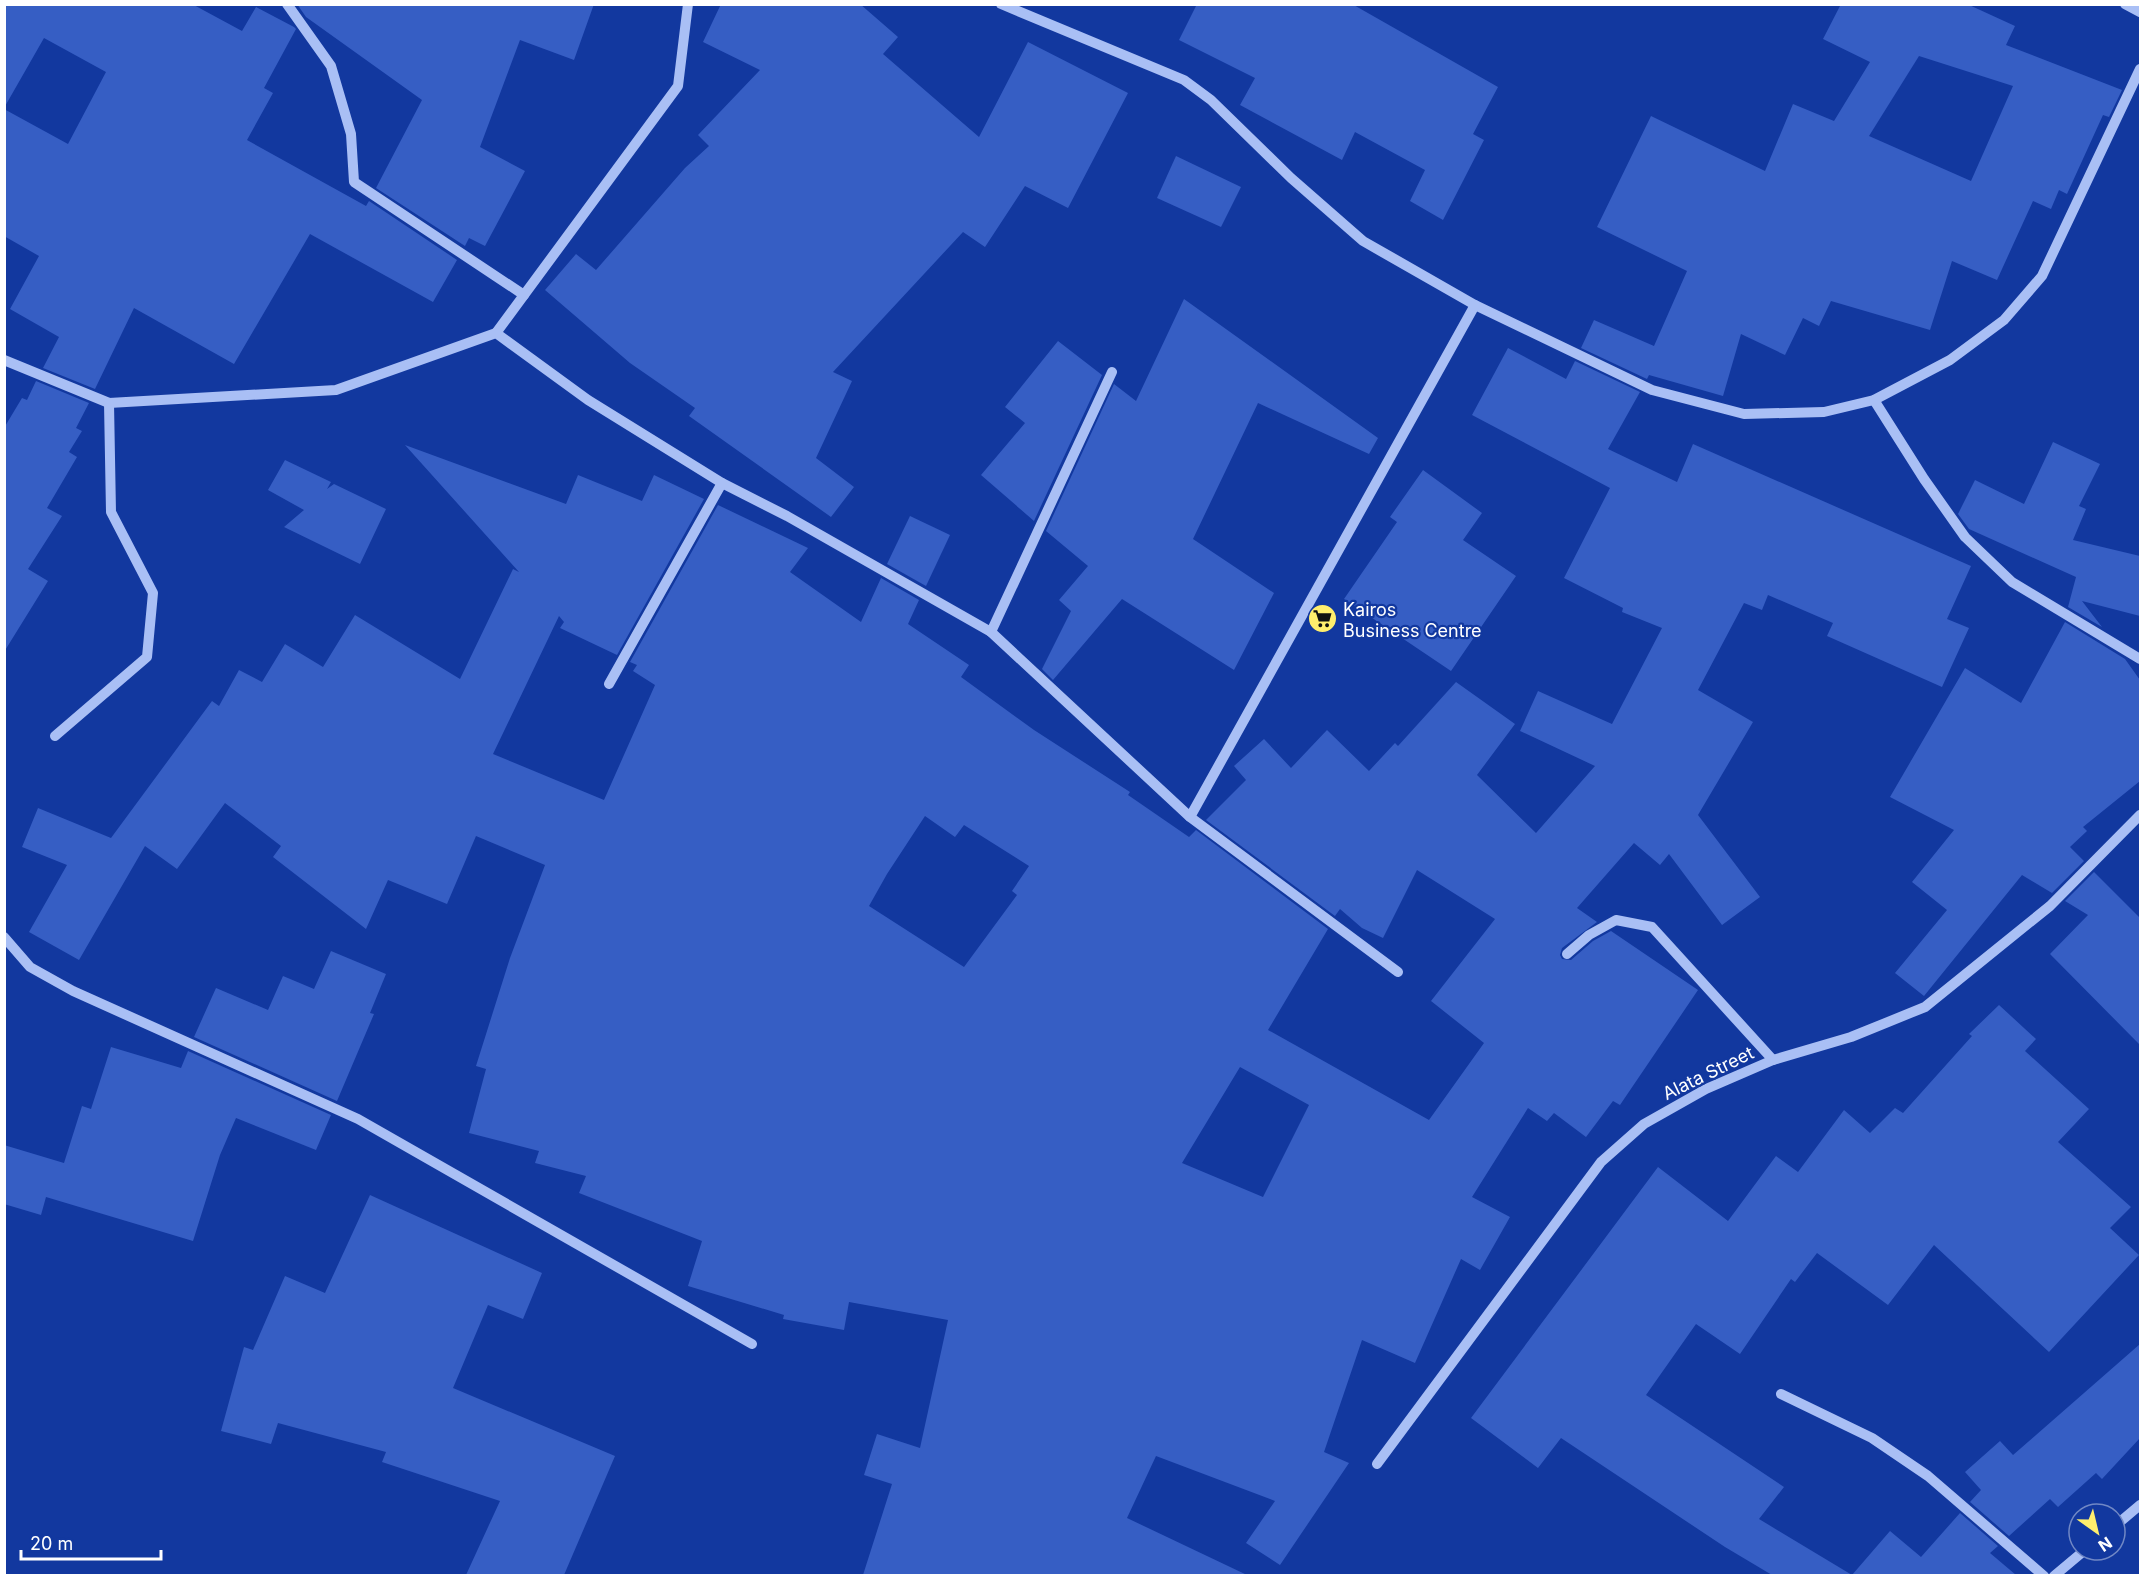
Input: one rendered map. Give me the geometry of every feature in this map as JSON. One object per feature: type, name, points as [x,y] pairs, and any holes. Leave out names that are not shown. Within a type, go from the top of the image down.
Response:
[{"type":"street","points":[[287,4],[331,66],[351,134],[354,182],[524,295]]},
{"type":"street","points":[[4,360],[110,403],[336,390],[496,333],[678,86],[688,4]]},
{"type":"street","points":[[1001,4],[1184,80],[1211,100],[1291,178],[1363,241],[1475,305],[1652,390],[1744,414],[1824,412],[1874,400],[1959,353],[2004,320],[2042,276],[2140,69]]},
{"type":"street","points":[[2125,4],[2140,12]]},
{"type":"street","points":[[1190,817],[1475,305]]},
{"type":"street","points":[[496,333],[588,400],[722,483],[787,516],[991,632],[1190,817],[1398,972]]},
{"type":"street","points":[[991,632],[1112,372]]},
{"type":"street","points":[[1874,400],[1924,479],[1965,537],[2012,582],[2140,659]]},
{"type":"street","points":[[55,736],[147,657],[153,593],[111,512],[110,403]]},
{"type":"street","points":[[609,684],[722,483]]},
{"type":"street","name":"Alata Street","points":[[1377,1464],[1601,1162],[1644,1124],[1706,1089],[1773,1060],[1851,1037],[1925,1007],[2050,906],[2140,815]]},
{"type":"street","points":[[1567,954],[1589,935],[1616,920],[1652,927],[1773,1060]]},
{"type":"street","points":[[4,937],[30,967],[73,991],[358,1119],[752,1344]]},
{"type":"street","points":[[1781,1394],[1872,1438],[1928,1476],[2044,1575]]},
{"type":"street","points":[[2127,1516],[2140,1505]]},
{"type":"street","points":[[2054,1575],[2070,1562]]},
{"type":"building","points":[[4,4],[192,4],[242,31],[256,7],[294,27],[296,29],[264,88],[273,93],[247,140],[366,206],[369,201],[457,260],[433,302],[310,234],[234,364],[134,308],[95,389],[43,368],[59,337],[10,309],[39,256],[4,236],[4,109],[68,144],[106,72],[44,38],[4,108]]},
{"type":"building","points":[[297,4],[594,4],[574,60],[520,40],[480,147],[525,171],[485,246],[469,238],[465,246],[376,188],[422,100],[306,17]]},
{"type":"building","points":[[721,4],[860,4],[898,37],[883,54],[979,137],[1028,42],[1128,93],[1068,208],[1025,186],[985,247],[963,232],[833,372],[852,381],[816,458],[854,487],[831,517],[689,416],[695,408],[630,363],[545,290],[576,254],[596,270],[685,168],[709,146],[698,135],[760,70],[703,42]]},
{"type":"building","points":[[1197,4],[1352,4],[1498,87],[1473,134],[1484,140],[1443,220],[1410,201],[1425,170],[1355,132],[1342,160],[1240,105],[1255,78],[1179,40]]},
{"type":"building","points":[[1841,4],[1967,4],[2015,26],[2006,45],[2122,90],[2109,117],[2103,115],[2067,194],[2059,190],[2051,209],[2033,201],[1997,280],[1952,261],[1930,330],[1831,301],[1819,326],[1803,318],[1785,355],[1741,334],[1723,396],[1649,375],[1647,379],[1581,348],[1594,320],[1654,346],[1687,271],[1597,227],[1651,116],[1765,171],[1793,104],[1834,121],[1870,62],[1823,39]],"holes":[[[1919,56],[2013,86],[1971,181],[1869,136]]]},
{"type":"building","points":[[1176,156],[1241,187],[1221,227],[1157,198]]},
{"type":"building","points":[[1184,299],[1378,438],[1369,454],[1258,403],[1193,539],[1274,593],[1234,670],[1122,599],[1053,680],[1042,669],[1071,611],[1059,600],[1088,566],[1046,531],[1114,384],[1136,401]]},
{"type":"building","points":[[1058,341],[1102,375],[1034,521],[981,475],[1025,423],[1005,407]]},
{"type":"building","points":[[1508,348],[1566,379],[1575,361],[1640,392],[1608,449],[1677,482],[1693,444],[1971,566],[1947,619],[1969,628],[1942,687],[1827,636],[1833,623],[1768,595],[1762,610],[1744,603],[1698,690],[1753,722],[1698,815],[1760,897],[1722,925],[1669,854],[1660,865],[1634,843],[1577,908],[1597,922],[1562,948],[1560,955],[1562,959],[1571,960],[1593,941],[1611,931],[1698,990],[1620,1105],[1613,1101],[1586,1137],[1554,1113],[1547,1121],[1528,1108],[1472,1197],[1510,1217],[1480,1270],[1461,1259],[1415,1363],[1362,1340],[1324,1452],[1349,1463],[1280,1565],[1246,1543],[1275,1501],[1156,1456],[1127,1518],[1247,1575],[863,1575],[892,1484],[864,1475],[877,1434],[920,1448],[948,1320],[849,1302],[844,1330],[783,1319],[784,1315],[688,1286],[702,1241],[579,1193],[586,1176],[535,1163],[539,1151],[469,1133],[486,1069],[476,1066],[510,958],[545,865],[476,836],[447,904],[388,880],[366,929],[273,857],[281,846],[225,803],[177,869],[145,846],[79,960],[29,932],[67,865],[22,847],[38,808],[111,838],[212,701],[219,706],[239,670],[262,682],[285,644],[323,667],[355,615],[460,679],[513,569],[519,572],[405,445],[566,504],[578,475],[642,501],[654,475],[704,499],[617,655],[560,628],[564,622],[559,616],[493,754],[604,800],[655,685],[633,671],[637,665],[630,662],[718,505],[808,548],[790,572],[861,622],[881,578],[919,600],[908,624],[969,665],[961,677],[1034,730],[1130,792],[1128,795],[1189,837],[1196,830],[1328,929],[1268,1030],[1429,1120],[1484,1043],[1431,1001],[1495,919],[1417,870],[1383,938],[1362,928],[1340,909],[1335,916],[1206,820],[1246,780],[1234,766],[1264,739],[1291,768],[1327,730],[1369,771],[1395,743],[1398,746],[1456,682],[1515,724],[1477,775],[1536,833],[1595,766],[1520,731],[1538,691],[1612,724],[1662,628],[1622,612],[1623,608],[1564,578],[1610,488],[1472,415]],"holes":[[[925,816],[955,837],[964,825],[1029,866],[1012,891],[1017,895],[964,967],[869,906]],[[1240,1067],[1309,1105],[1263,1197],[1182,1163]]]},
{"type":"building","points":[[36,381],[89,403],[76,428],[82,431],[69,452],[77,457],[47,508],[62,516],[28,569],[48,581],[4,652],[4,428],[22,398],[27,400]]},
{"type":"building","points":[[2053,442],[2100,464],[2079,506],[2086,509],[2073,540],[2140,556],[2140,616],[2082,601],[2102,627],[2068,607],[2076,577],[1969,529],[1958,514],[1975,480],[2024,504]]},
{"type":"building","points":[[285,460],[331,482],[327,489],[334,484],[386,509],[360,564],[284,527],[304,510],[268,490]]},
{"type":"building","points":[[1423,470],[1482,513],[1463,540],[1516,576],[1451,671],[1344,599],[1397,522],[1390,517]]},
{"type":"building","points":[[910,516],[950,535],[926,586],[887,564]]},
{"type":"building","points":[[2065,622],[2125,659],[2140,680],[2140,781],[2083,827],[2087,831],[2070,847],[2084,861],[2052,893],[2022,875],[1924,996],[1895,973],[1947,910],[1912,882],[1954,830],[1890,797],[1965,668],[2021,703]]},
{"type":"building","points":[[2094,872],[2140,918],[2140,1045],[2050,954],[2088,915],[2065,901]]},
{"type":"building","points":[[331,951],[386,974],[370,1013],[374,1014],[337,1101],[194,1037],[216,988],[268,1010],[283,976],[314,989]]},
{"type":"building","points":[[1999,1005],[2036,1039],[2025,1051],[2089,1109],[2058,1142],[2131,1207],[2110,1228],[2139,1255],[2049,1352],[1934,1245],[1888,1305],[1817,1253],[1795,1282],[1791,1279],[1740,1354],[1696,1324],[1646,1395],[1784,1487],[1759,1519],[1852,1575],[1772,1575],[1725,1547],[1561,1438],[1538,1468],[1471,1418],[1658,1167],[1728,1221],[1776,1156],[1798,1172],[1844,1110],[1870,1133],[1895,1108],[1903,1113],[1972,1036],[1969,1034]]},
{"type":"building","points":[[111,1047],[181,1068],[188,1051],[331,1115],[316,1150],[236,1118],[220,1155],[193,1241],[46,1197],[41,1215],[4,1204],[4,1145],[64,1163],[82,1106],[91,1109]]},
{"type":"building","points":[[370,1195],[542,1273],[523,1319],[488,1305],[453,1388],[615,1456],[564,1575],[466,1575],[500,1501],[382,1462],[386,1452],[278,1423],[271,1444],[221,1431],[244,1347],[253,1350],[285,1276],[325,1293]]},
{"type":"building","points":[[2140,1344],[2140,1438],[2102,1479],[2096,1473],[2058,1507],[2050,1499],[2009,1536],[1970,1502],[1981,1490],[1965,1472],[2000,1441],[2013,1455]]},
{"type":"building","points":[[1960,1513],[1998,1546],[1990,1553],[2016,1575],[1852,1575],[1890,1531],[1921,1557]]},
{"type":"place","name":"Kairos Business Centre","points":[[1322,619]]}]
